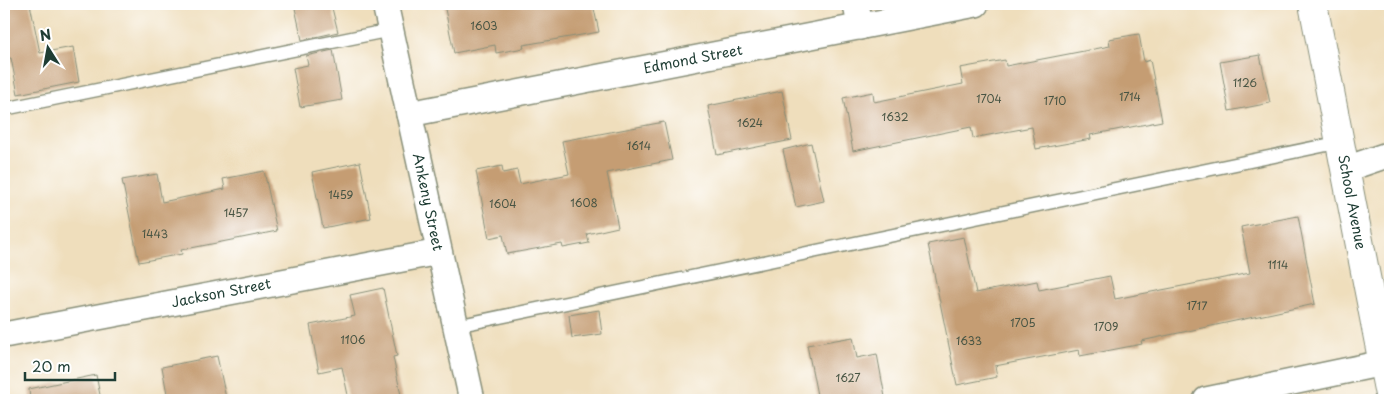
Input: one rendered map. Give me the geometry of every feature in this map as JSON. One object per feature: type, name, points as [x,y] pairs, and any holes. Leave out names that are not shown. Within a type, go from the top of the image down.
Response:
[{"type":"main road","name":"School Avenue","points":[[1313,4],[1390,400]]},
{"type":"street","name":"Ankeny Street","points":[[385,4],[472,400]]},
{"type":"street","name":"Edmond Street","points":[[409,114],[858,15],[976,4]]},
{"type":"street","points":[[1346,169],[1390,154]]},
{"type":"street","name":"Jackson Street","points":[[4,335],[439,252]]},
{"type":"street","points":[[1206,400],[1383,363]]},
{"type":"lane","points":[[4,109],[391,30]]},
{"type":"lane","points":[[456,326],[1341,142]]},
{"type":"building","points":[[4,4],[30,4],[40,53],[73,47],[79,82],[18,94],[11,58],[4,59]]},
{"type":"building","points":[[316,4],[331,4],[338,32],[302,40],[295,8]]},
{"type":"building","points":[[444,4],[593,4],[599,32],[523,45],[524,48],[496,53],[495,45],[454,53]]},
{"type":"building","points":[[1139,34],[1144,62],[1150,60],[1162,121],[1090,135],[1091,139],[1036,149],[1032,127],[973,138],[971,127],[853,151],[843,98],[873,92],[874,102],[963,84],[960,68],[1005,60],[1006,66],[1110,46],[1109,39]]},
{"type":"building","points":[[333,50],[342,100],[300,107],[293,68],[308,65],[306,56]]},
{"type":"building","points":[[1260,55],[1270,103],[1229,111],[1220,62]]},
{"type":"building","points":[[782,91],[792,140],[717,155],[708,106]]},
{"type":"building","points":[[664,122],[672,160],[607,173],[618,227],[587,234],[589,243],[563,248],[562,244],[507,254],[503,235],[489,238],[476,171],[502,166],[503,173],[517,170],[520,184],[569,174],[562,141]]},
{"type":"building","points":[[811,143],[824,201],[796,207],[783,150]]},
{"type":"building","points":[[360,162],[371,218],[323,228],[312,172]]},
{"type":"building","points":[[264,171],[277,231],[181,250],[182,254],[139,262],[122,180],[157,174],[162,202],[225,189],[223,179]]},
{"type":"building","points":[[1298,216],[1315,304],[1141,341],[1142,344],[1080,356],[1079,350],[995,366],[997,377],[957,385],[928,244],[964,237],[976,293],[1037,281],[1039,290],[1110,276],[1115,299],[1250,273],[1241,227]]},
{"type":"building","points":[[383,288],[397,356],[393,357],[402,400],[349,400],[342,367],[319,372],[310,325],[355,316],[350,295]]},
{"type":"building","points":[[599,310],[602,334],[572,338],[569,315]]},
{"type":"building","points":[[853,337],[857,358],[877,354],[885,397],[868,400],[818,400],[807,345]]},
{"type":"building","points":[[217,356],[226,398],[187,400],[186,395],[168,399],[162,367]]},
{"type":"building","points":[[96,375],[101,400],[30,400],[29,389]]}]
